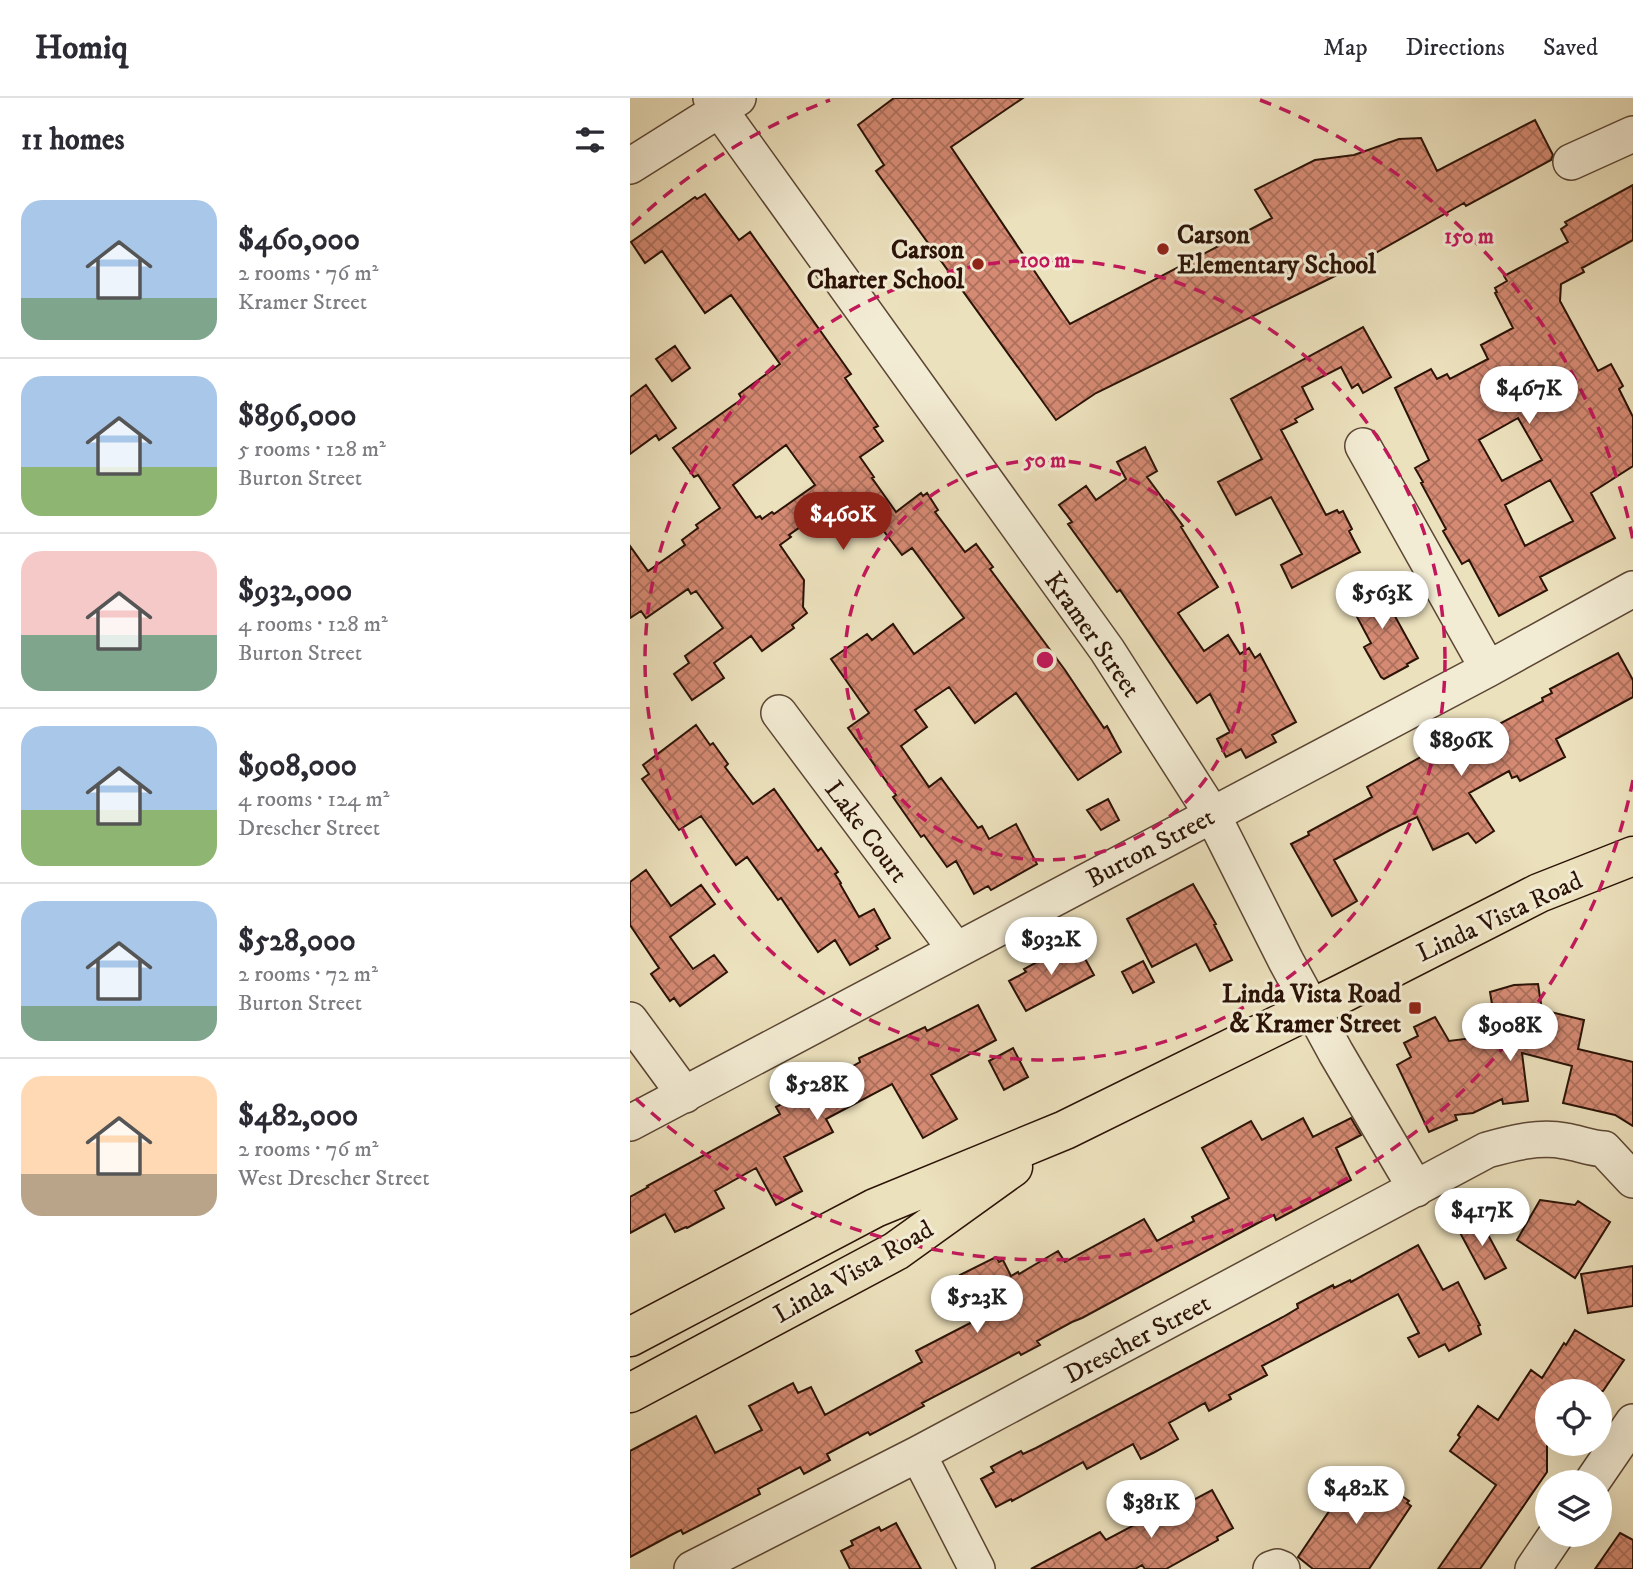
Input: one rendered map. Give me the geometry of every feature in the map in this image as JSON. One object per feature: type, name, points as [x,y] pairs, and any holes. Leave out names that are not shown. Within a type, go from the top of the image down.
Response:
[{"type":"main road","name":"Linda Vista Road","points":[[630,1337],[875,1208],[1065,1130],[1539,893],[1633,856]]},
{"type":"main road","name":"Linda Vista Road","points":[[630,1393],[896,1251],[1065,1130]]},
{"type":"street","points":[[630,166],[723,102]]},
{"type":"street","name":"Kramer Street","points":[[723,102],[1107,650],[1212,814],[1312,1008],[1416,1189]]},
{"type":"street","points":[[1571,162],[1633,134]]},
{"type":"street","points":[[1363,446],[1488,669]]},
{"type":"street","name":"Burton Street","points":[[630,1123],[1488,669],[1633,589]]},
{"type":"street","name":"Lake Court","points":[[779,713],[956,950]]},
{"type":"street","points":[[630,1020],[685,1095]]},
{"type":"street","name":"Drescher Street","points":[[692,1569],[918,1454],[1487,1150],[1522,1141],[1564,1141],[1604,1149],[1633,1180]]},
{"type":"street","points":[[1600,1470],[1633,1422]]},
{"type":"street","points":[[918,1454],[977,1569]]},
{"type":"street","points":[[1533,1569],[1548,1547]]},
{"type":"street","points":[[1271,1569],[1282,1569]]},
{"type":"building","points":[[894,98],[1023,98],[951,147],[1070,324],[1272,218],[1255,190],[1315,160],[1354,155],[1399,139],[1421,138],[1437,171],[1535,120],[1553,155],[1551,160],[1466,206],[1464,203],[1333,277],[1096,393],[1056,420],[876,171],[884,165],[858,125]]},
{"type":"building","points":[[1633,185],[1633,240],[1582,268],[1584,272],[1561,284],[1560,301],[1598,371],[1611,364],[1623,386],[1619,389],[1633,417],[1633,466],[1591,493],[1615,538],[1540,577],[1547,590],[1499,616],[1469,560],[1462,564],[1421,483],[1423,482],[1415,468],[1429,460],[1395,388],[1431,369],[1437,379],[1447,374],[1450,379],[1488,359],[1481,345],[1513,328],[1495,288],[1507,281],[1504,276],[1568,242],[1561,229],[1567,225],[1565,222]],"holes":[[[1518,418],[1542,460],[1502,481],[1479,440]],[[1550,480],[1573,521],[1525,546],[1505,505]]]},
{"type":"building","points":[[705,194],[739,240],[750,232],[851,374],[845,378],[878,426],[874,428],[883,441],[860,457],[896,512],[921,493],[923,496],[927,493],[938,510],[935,512],[965,552],[976,544],[993,567],[990,569],[1065,670],[1104,728],[1107,726],[1121,752],[1078,780],[1016,693],[975,723],[949,687],[915,710],[927,727],[901,746],[929,787],[941,778],[978,828],[982,826],[989,839],[1016,824],[1037,864],[991,890],[988,886],[974,894],[956,861],[947,867],[924,835],[921,837],[893,797],[896,795],[848,728],[869,713],[831,659],[867,634],[872,640],[893,624],[914,654],[964,618],[912,548],[902,555],[876,521],[868,527],[848,499],[833,510],[830,506],[789,535],[791,537],[780,545],[804,580],[803,607],[807,613],[792,625],[794,628],[762,651],[751,636],[714,663],[724,678],[692,700],[674,674],[689,663],[685,656],[723,628],[696,591],[691,594],[688,589],[646,618],[641,611],[630,618],[630,546],[648,571],[685,545],[682,540],[698,528],[696,525],[720,508],[698,475],[694,477],[673,448],[742,399],[739,394],[780,364],[731,295],[705,313],[662,251],[645,263],[631,242],[695,197],[697,199]],"holes":[[[786,445],[815,485],[774,514],[772,512],[762,519],[760,516],[756,518],[733,485]]]},
{"type":"building","points":[[1363,327],[1391,377],[1363,393],[1358,384],[1352,388],[1341,367],[1302,387],[1313,409],[1281,430],[1326,515],[1337,510],[1339,513],[1343,511],[1352,529],[1349,531],[1360,552],[1292,588],[1281,565],[1302,554],[1271,497],[1236,515],[1218,482],[1262,459],[1231,399]]},
{"type":"building","points":[[675,346],[690,368],[672,381],[656,359]]},
{"type":"building","points":[[646,385],[676,428],[659,440],[656,435],[630,454],[630,397]]},
{"type":"building","points":[[1145,447],[1157,471],[1147,477],[1183,526],[1181,527],[1218,587],[1178,613],[1204,651],[1228,635],[1240,654],[1249,648],[1255,658],[1260,654],[1296,722],[1272,735],[1276,742],[1246,758],[1241,749],[1226,757],[1217,739],[1230,732],[1210,694],[1197,703],[1120,590],[1117,592],[1068,524],[1072,522],[1059,505],[1086,486],[1096,500],[1126,479],[1117,462]]},
{"type":"building","points":[[1375,580],[1418,658],[1384,679],[1364,647],[1371,643],[1347,598]]},
{"type":"building","points":[[1618,653],[1633,680],[1633,697],[1556,739],[1565,757],[1520,781],[1517,776],[1512,778],[1509,771],[1469,793],[1494,831],[1476,843],[1468,833],[1433,850],[1417,817],[1390,830],[1334,860],[1357,901],[1332,916],[1291,844],[1372,797],[1367,787],[1462,734],[1467,741],[1543,701],[1542,698],[1552,693],[1550,689]]},
{"type":"building","points":[[696,725],[710,745],[713,743],[728,764],[725,767],[753,804],[774,789],[818,851],[821,848],[838,872],[835,874],[859,917],[874,909],[890,938],[876,946],[878,949],[850,965],[835,940],[818,952],[781,898],[778,900],[747,857],[736,865],[701,816],[679,830],[642,779],[649,774],[643,765]]},
{"type":"building","points":[[1108,799],[1119,820],[1101,830],[1087,810]]},
{"type":"building","points":[[646,870],[671,906],[701,885],[715,904],[670,937],[693,969],[714,955],[727,972],[680,1006],[674,998],[670,1001],[651,974],[659,968],[630,925],[630,882]]},
{"type":"building","points":[[1193,884],[1216,924],[1214,925],[1232,960],[1210,971],[1196,944],[1152,967],[1127,919]]},
{"type":"building","points":[[1077,944],[1094,975],[1026,1011],[1009,981],[1026,972],[1024,969],[1059,950],[1061,953]]},
{"type":"building","points":[[1143,961],[1154,982],[1133,993],[1122,972]]},
{"type":"building","points":[[1538,984],[1542,1010],[1584,1020],[1578,1049],[1633,1062],[1633,1126],[1615,1115],[1563,1103],[1572,1066],[1522,1053],[1528,1101],[1503,1104],[1502,1099],[1473,1113],[1455,1115],[1457,1120],[1429,1132],[1397,1065],[1411,1057],[1404,1043],[1418,1036],[1414,1027],[1435,1017],[1449,1041],[1497,1035],[1490,992],[1514,985]]},
{"type":"building","points":[[978,1005],[996,1040],[931,1075],[957,1119],[923,1138],[892,1084],[826,1119],[833,1132],[784,1157],[802,1191],[776,1205],[756,1168],[715,1191],[724,1208],[687,1228],[675,1232],[665,1214],[630,1233],[630,1197],[780,1114],[776,1107],[860,1062],[859,1058],[925,1027],[927,1031]]},
{"type":"building","points":[[1013,1048],[1028,1077],[1004,1090],[989,1061]]},
{"type":"building","points":[[1303,1118],[1313,1137],[1351,1118],[1361,1135],[1336,1148],[1351,1180],[1276,1220],[1274,1215],[1258,1223],[1072,1322],[1037,1341],[1040,1345],[1021,1355],[1019,1352],[922,1403],[924,1406],[870,1435],[868,1432],[827,1454],[830,1460],[804,1474],[800,1467],[758,1489],[760,1494],[683,1534],[681,1530],[630,1557],[630,1451],[696,1416],[715,1453],[762,1430],[749,1406],[793,1383],[798,1393],[811,1387],[825,1415],[922,1362],[916,1351],[982,1317],[960,1275],[996,1257],[999,1262],[1003,1260],[1011,1276],[1058,1251],[1065,1262],[1144,1219],[1157,1241],[1194,1221],[1192,1217],[1229,1198],[1202,1148],[1251,1121],[1262,1140]]},
{"type":"building","points":[[1540,1200],[1575,1205],[1578,1201],[1610,1222],[1575,1278],[1517,1240]]},
{"type":"building","points":[[1479,1218],[1506,1268],[1485,1279],[1458,1229]]},
{"type":"building","points":[[1418,1245],[1443,1290],[1458,1282],[1480,1325],[1481,1334],[1449,1351],[1445,1344],[1419,1357],[1408,1338],[1419,1333],[1398,1294],[1262,1366],[1267,1375],[1229,1395],[1231,1399],[1209,1411],[1205,1403],[1169,1423],[1178,1439],[1153,1453],[1141,1459],[1133,1444],[1087,1469],[1083,1462],[996,1507],[981,1479],[994,1472],[991,1467],[1021,1451],[1023,1454],[1036,1448],[1283,1317],[1298,1308],[1297,1304],[1333,1285],[1334,1288],[1350,1280],[1351,1282]]},
{"type":"building","points":[[1633,1266],[1633,1306],[1588,1313],[1581,1274]]},
{"type":"building","points":[[1575,1330],[1624,1360],[1611,1379],[1535,1379],[1535,1456],[1547,1456],[1547,1470],[1535,1470],[1535,1489],[1480,1569],[1438,1569],[1496,1485],[1450,1451],[1460,1437],[1458,1435],[1478,1406],[1498,1420],[1531,1370],[1542,1378],[1564,1343],[1566,1345]]},
{"type":"building","points":[[1357,1470],[1362,1473],[1363,1470],[1409,1501],[1407,1503],[1411,1506],[1369,1569],[1313,1569],[1298,1557]]},
{"type":"building","points":[[1212,1490],[1233,1528],[1217,1537],[1218,1540],[1166,1569],[1145,1569],[1142,1565],[1135,1569],[1031,1569],[1100,1532],[1106,1540],[1168,1507],[1171,1512]]},
{"type":"building","points":[[896,1523],[921,1569],[850,1569],[841,1551],[853,1545],[851,1541],[879,1527],[881,1531]]},
{"type":"building","points":[[1620,1533],[1633,1540],[1633,1569],[1595,1569]]},
{"type":"place","name":"Carson Elementary School","points":[[1163,249]]},
{"type":"place","name":"Carson Charter School","points":[[978,264]]},
{"type":"place","name":"Linda Vista Road & Kramer Street","points":[[1415,1008]]}]
